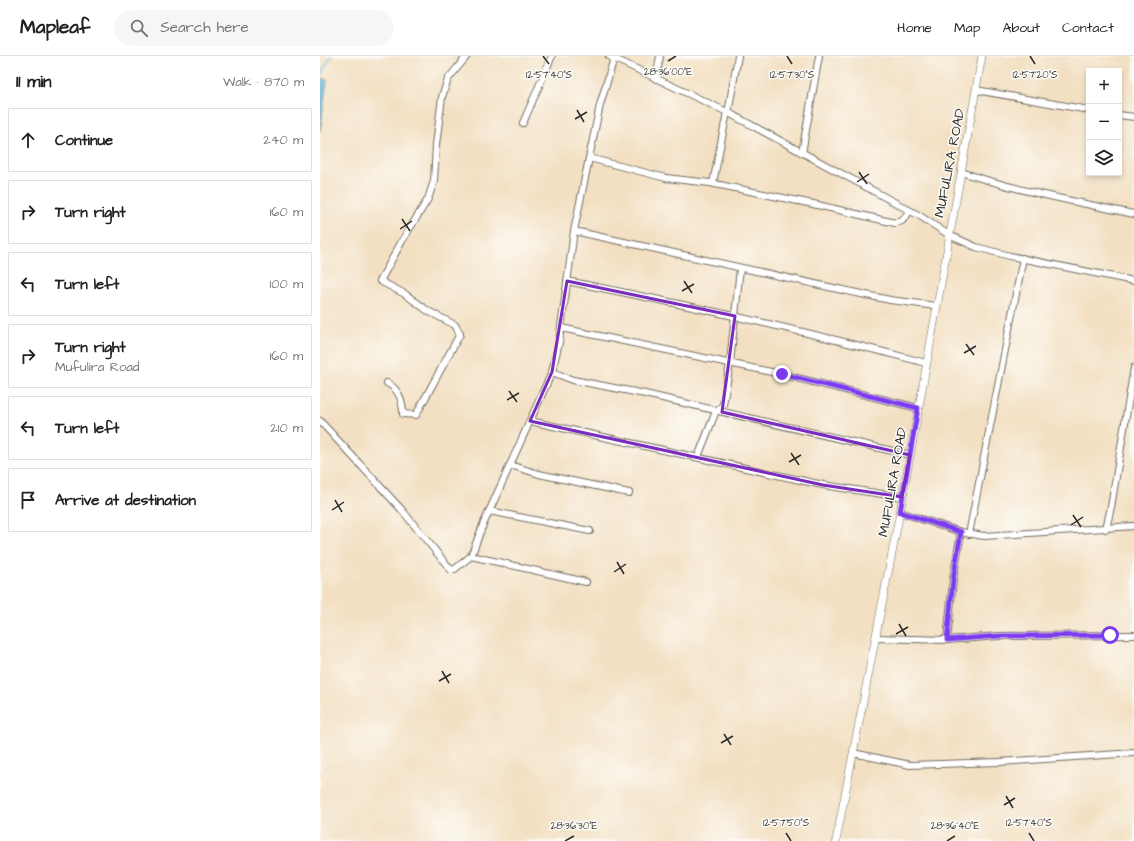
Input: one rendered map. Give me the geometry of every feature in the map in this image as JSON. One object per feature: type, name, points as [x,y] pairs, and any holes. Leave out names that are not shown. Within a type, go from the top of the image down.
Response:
[{"type":"main road","name":"MUFULIRA ROAD","points":[[836,841],[900,512],[982,56]]},
{"type":"street","points":[[387,383],[394,386],[399,395],[403,407],[403,414],[416,415],[460,334],[458,328],[451,322],[428,310],[405,294],[380,281],[402,241],[428,199],[434,181],[436,145],[442,97],[448,79],[467,56]]},
{"type":"street","points":[[523,123],[552,56]]},
{"type":"street","points":[[656,79],[660,56]]},
{"type":"street","points":[[713,183],[738,56]]},
{"type":"street","points":[[802,153],[819,56]]},
{"type":"street","points":[[320,421],[402,509],[451,570],[455,569],[471,556],[489,511],[552,372],[561,328],[574,231],[600,105],[612,57],[727,113],[910,211],[949,235],[976,247],[1134,280]]},
{"type":"street","points":[[976,90],[1086,109]]},
{"type":"street","points":[[1122,115],[1134,117]]},
{"type":"street","points":[[589,158],[626,169],[666,178],[713,183],[813,204],[895,224],[902,221],[910,211]]},
{"type":"street","points":[[961,172],[991,182],[1031,192],[1134,214]]},
{"type":"street","points":[[574,231],[890,300],[936,306]]},
{"type":"street","points":[[969,534],[1023,258]]},
{"type":"street","points":[[698,457],[716,411],[723,405],[730,363],[740,268]]},
{"type":"street","points":[[567,281],[693,306],[837,339],[926,363]]},
{"type":"street","points":[[561,328],[730,363],[918,408]]},
{"type":"street","points":[[1106,528],[1111,507],[1134,368]]},
{"type":"street","points":[[552,372],[573,380],[910,454]]},
{"type":"street","points":[[530,421],[822,485],[902,498]]},
{"type":"street","points":[[510,465],[540,474],[629,493]]},
{"type":"street","points":[[489,511],[590,531]]},
{"type":"street","points":[[900,512],[961,532],[984,536],[1009,536],[1134,526]]},
{"type":"street","points":[[947,640],[953,580],[961,532]]},
{"type":"street","points":[[471,556],[586,582]]},
{"type":"street","points":[[876,638],[947,640],[999,636],[1134,635]]},
{"type":"street","points":[[853,753],[910,765],[1134,753]]},
{"type":"highlighted area","points":[[567,281],[735,316],[722,412],[910,455],[902,497],[823,485],[530,421],[552,372]]},
{"type":"water","points":[[320,78],[327,80],[320,131]]},
{"type":"waterway","points":[[320,76],[331,56]]},
{"type":"route","points":[[782,374],[853,393],[918,408],[900,512],[961,532],[953,580],[947,640],[999,636],[1110,635]]}]
